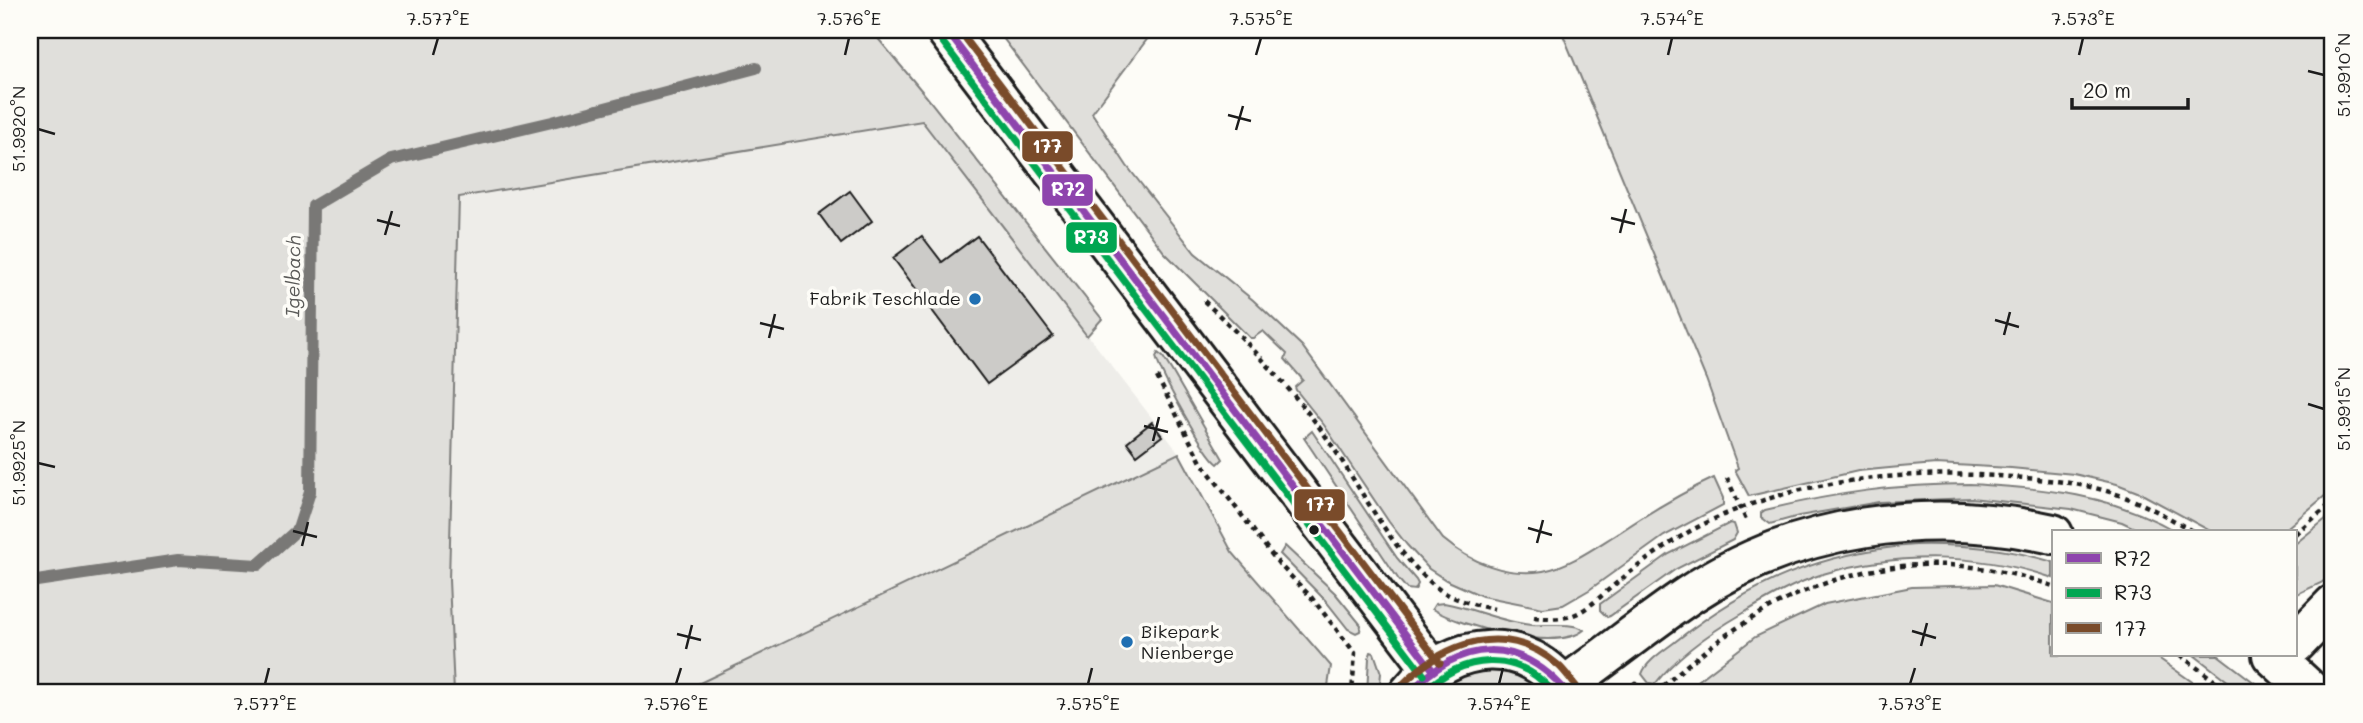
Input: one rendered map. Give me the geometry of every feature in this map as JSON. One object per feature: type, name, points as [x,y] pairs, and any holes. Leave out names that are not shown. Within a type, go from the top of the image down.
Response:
[{"type":"main road","points":[[946,30],[1421,681],[1446,661],[1477,651],[1509,653],[1539,665],[1566,690],[1689,595],[1762,556],[1797,543],[1850,529],[1906,521],[1982,522],[2052,534]]},
{"type":"main road","points":[[2296,640],[2333,605]]},
{"type":"main road","points":[[2284,656],[2313,693]]},
{"type":"path","points":[[1197,295],[1247,343],[1319,427],[1409,561],[1436,588],[1461,599],[1502,611]]},
{"type":"path","points":[[1157,376],[1201,461],[1279,564],[1311,597],[1355,653],[1352,693]]},
{"type":"path","points":[[1727,478],[1762,556]]},
{"type":"path","points":[[2296,533],[2333,502]]},
{"type":"path","points":[[1656,693],[1704,651],[1738,626],[1823,582],[1892,568],[1943,565],[1997,571],[2052,586]]},
{"type":"path","points":[[1525,615],[1555,618],[1580,612]]},
{"type":"path","points":[[2181,656],[2231,693]]},
{"type":"shaded area","points":[[30,30],[871,30],[1102,319],[1087,336],[922,121],[459,197],[449,580],[454,693],[30,693]]},
{"type":"shaded area","points":[[997,30],[1154,30],[1092,113],[1127,166],[1195,253],[1253,300],[1302,346],[1443,539],[1465,555],[1503,570],[1543,571],[1583,555],[1666,503],[1714,478],[1723,498],[1723,505],[1664,536],[1589,590],[1563,605],[1543,608],[1482,596],[1429,569],[1389,522],[1324,425],[1296,390],[1295,387],[1303,380],[1285,359],[1287,354],[1263,331],[1250,338],[1164,252]]},
{"type":"shaded area","points":[[1561,30],[2333,30],[2333,489],[2284,530],[2208,530],[2140,493],[2117,484],[2074,474],[2011,468],[1936,464],[1858,471],[1749,496],[1735,470],[1738,468],[1706,379]]},
{"type":"shaded area","points":[[922,121],[1179,453],[679,693],[454,693],[449,580],[459,197]]},
{"type":"shaded area","points":[[1158,353],[1172,371],[1223,459],[1218,464],[1203,446],[1174,396],[1156,357]]},
{"type":"shaded area","points":[[1312,431],[1397,558],[1416,580],[1418,584],[1415,590],[1407,589],[1399,580],[1304,438]]},
{"type":"shaded area","points":[[1179,453],[1232,552],[1331,666],[1327,693],[679,693]]},
{"type":"shaded area","points":[[1970,484],[2077,495],[2127,509],[2173,530],[2139,530],[2122,522],[2071,509],[1971,498],[1879,502],[1799,516],[1770,524],[1761,517],[1765,510],[1816,499],[1917,486]]},
{"type":"shaded area","points":[[2333,513],[2333,574],[2296,595],[2296,543]]},
{"type":"shaded area","points":[[1730,523],[1734,524],[1737,533],[1733,540],[1676,569],[1610,616],[1607,617],[1600,610],[1600,604],[1669,554]]},
{"type":"shaded area","points":[[1950,545],[2019,553],[2052,562],[2052,578],[1996,564],[1938,558],[1851,567],[1802,582],[1742,614],[1695,645],[1655,684],[1649,683],[1642,674],[1657,656],[1703,621],[1759,587],[1818,563],[1881,549]]},
{"type":"shaded area","points":[[1285,546],[1335,593],[1361,625],[1360,631],[1356,633],[1348,629],[1325,600],[1280,554]]},
{"type":"shaded area","points":[[1994,585],[2052,603],[2052,656],[2155,656],[2208,693],[1688,693],[1694,684],[1755,637],[1825,604],[1912,587]]},
{"type":"shaded area","points":[[1444,603],[1520,623],[1567,625],[1584,630],[1571,636],[1552,639],[1508,634],[1464,623],[1432,609],[1435,604]]},
{"type":"shaded area","points":[[1371,652],[1374,653],[1381,673],[1379,693],[1367,693]]},
{"type":"shaded area","points":[[2195,656],[2219,656],[2268,693],[2243,693]]},
{"type":"shaded area","points":[[1469,670],[1512,670],[1548,693],[1430,693]]},
{"type":"building","points":[[850,191],[872,221],[841,244],[819,214]]},
{"type":"building","name":"Fabrik Teschlade","points":[[922,236],[942,262],[977,236],[1053,336],[987,384],[893,258]]},
{"type":"building","points":[[1152,422],[1162,436],[1137,455],[1127,442]]},
{"type":"waterway","name":"Igelbach","points":[[30,582],[178,560],[258,565],[298,529],[310,492],[313,206],[391,160],[552,122],[756,68]]},
{"type":"transit line","name":"R72","points":[[946,30],[1432,669]]},
{"type":"transit line","name":"177","points":[[959,30],[1440,663]]},
{"type":"transit line","name":"R73","points":[[938,36],[1424,675]]},
{"type":"transit line","name":"177","points":[[1401,686],[1437,657],[1476,642],[1497,640],[1518,643],[1538,651],[1558,665],[1576,686]]},
{"type":"transit line","name":"R72","points":[[1409,693],[1449,662],[1469,654],[1489,651],[1509,653],[1529,661],[1549,674],[1568,693]]},
{"type":"transit line","name":"R73","points":[[1423,693],[1455,670],[1490,662],[1507,663],[1524,669],[1554,693]]},
{"type":"place","name":"Fabrik Teschlade","points":[[975,299]]},
{"type":"place","name":"Bikepark Nienberge","points":[[1127,642]]}]
